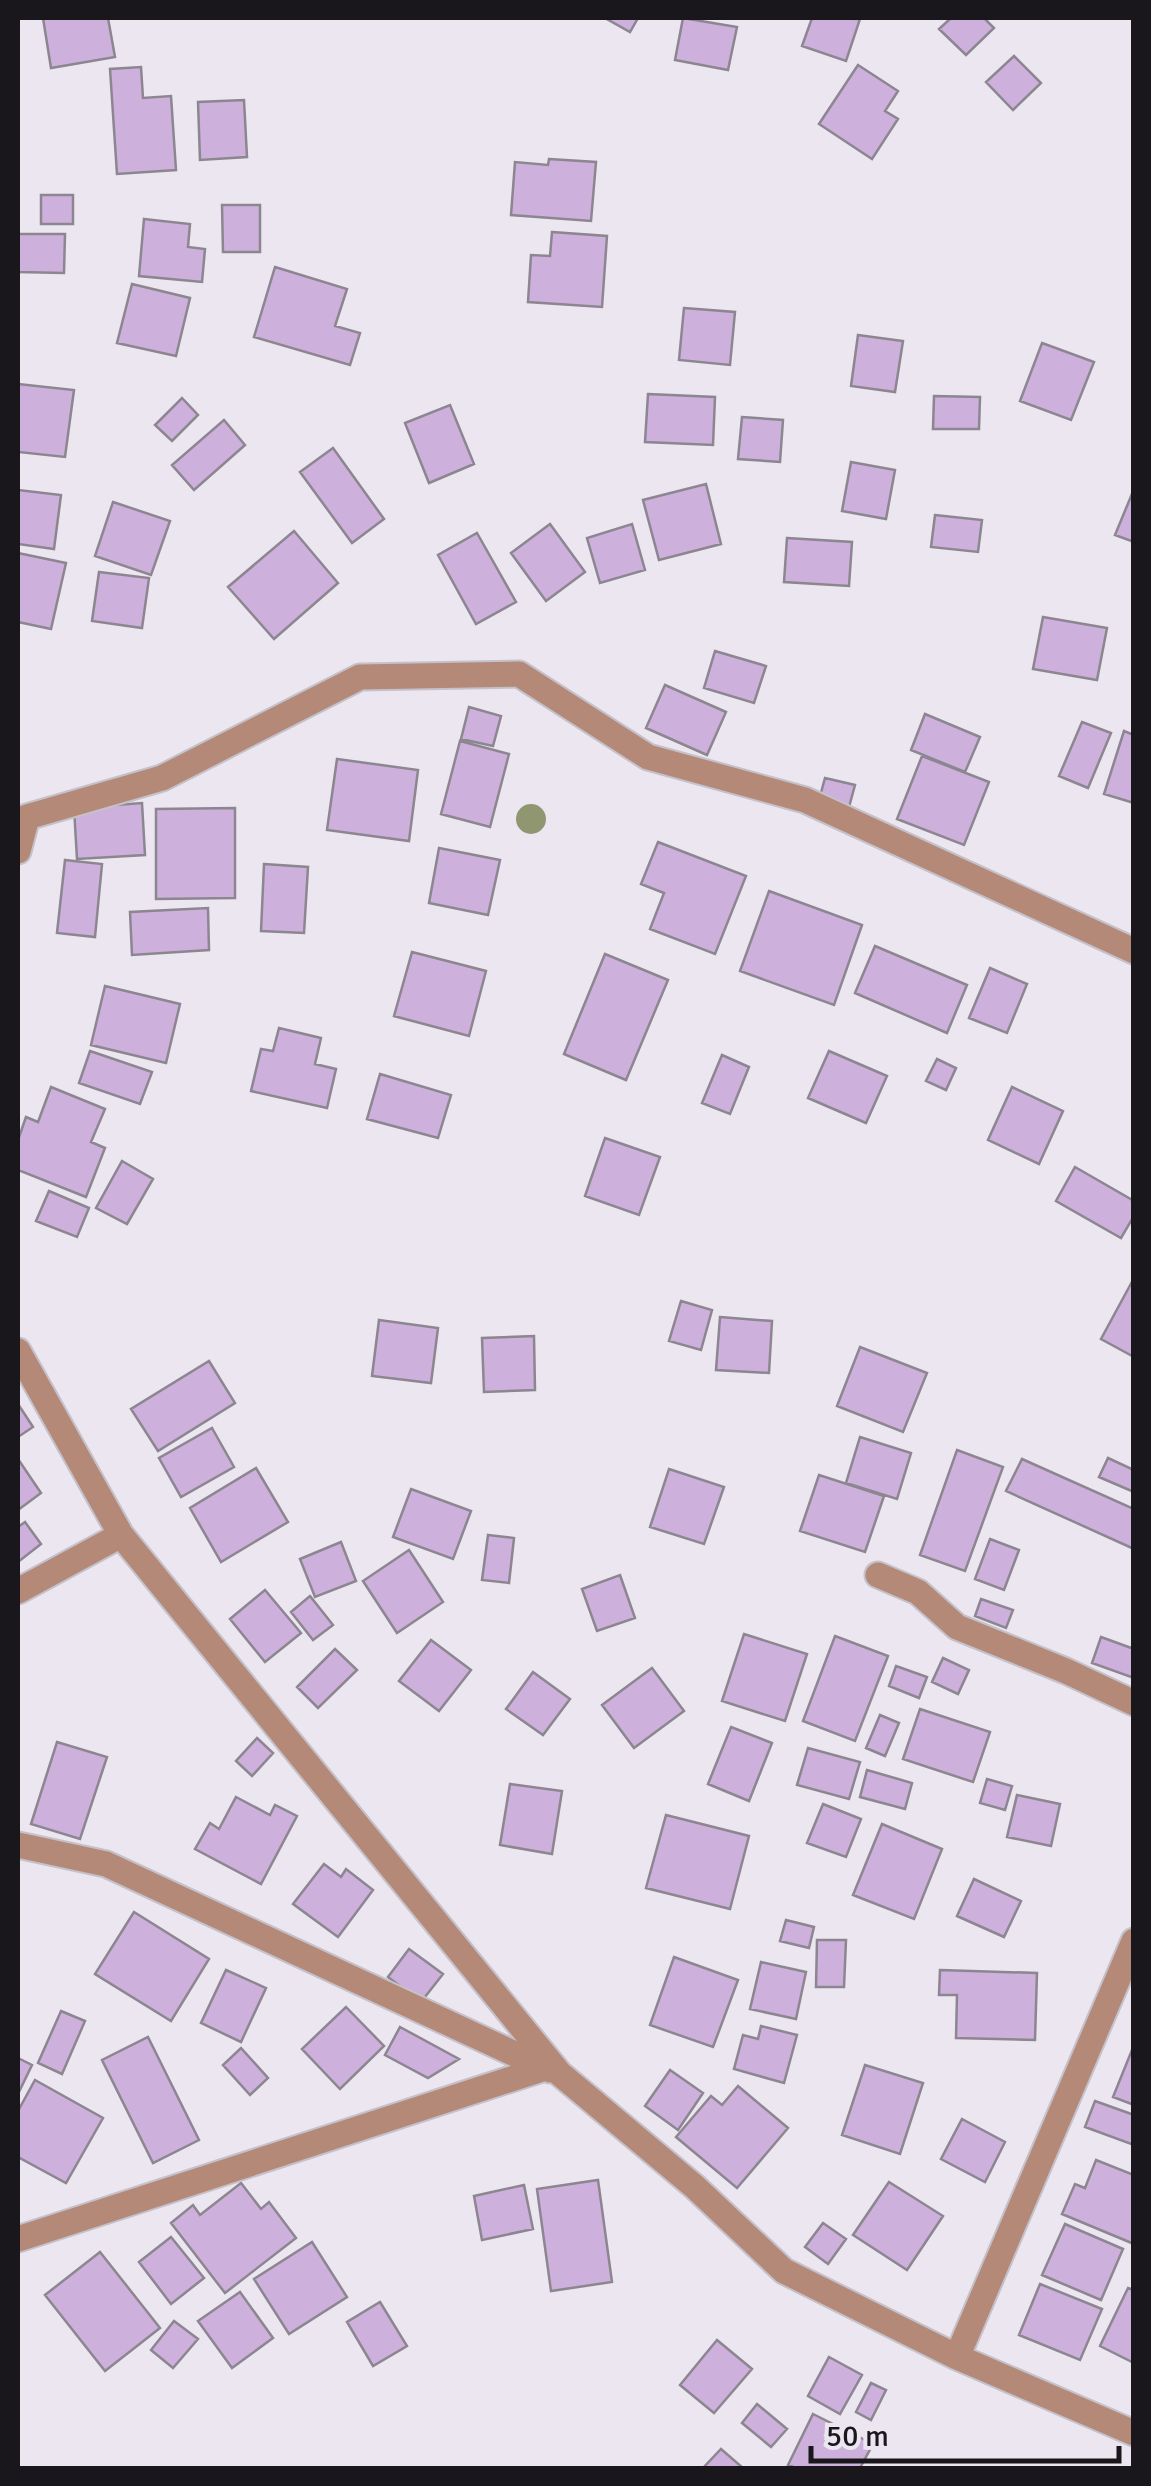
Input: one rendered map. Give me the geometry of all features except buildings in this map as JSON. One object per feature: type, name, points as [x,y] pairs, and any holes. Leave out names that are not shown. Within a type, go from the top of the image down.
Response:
[{"type":"street","points":[[18,852],[22,822],[162,778],[360,677],[519,674],[648,757],[805,800],[1134,950]]},
{"type":"street","points":[[18,1351],[121,1535],[552,2071],[695,2188],[784,2270],[957,2357],[1134,2433]]},
{"type":"street","points":[[18,1592],[121,1535]]},
{"type":"street","points":[[878,1575],[918,1592],[957,1627],[1066,1671],[1134,1704]]},
{"type":"street","points":[[18,1845],[106,1864],[552,2071]]},
{"type":"street","points":[[957,2357],[1134,1941]]},
{"type":"street","points":[[18,2238],[552,2071]]}]
